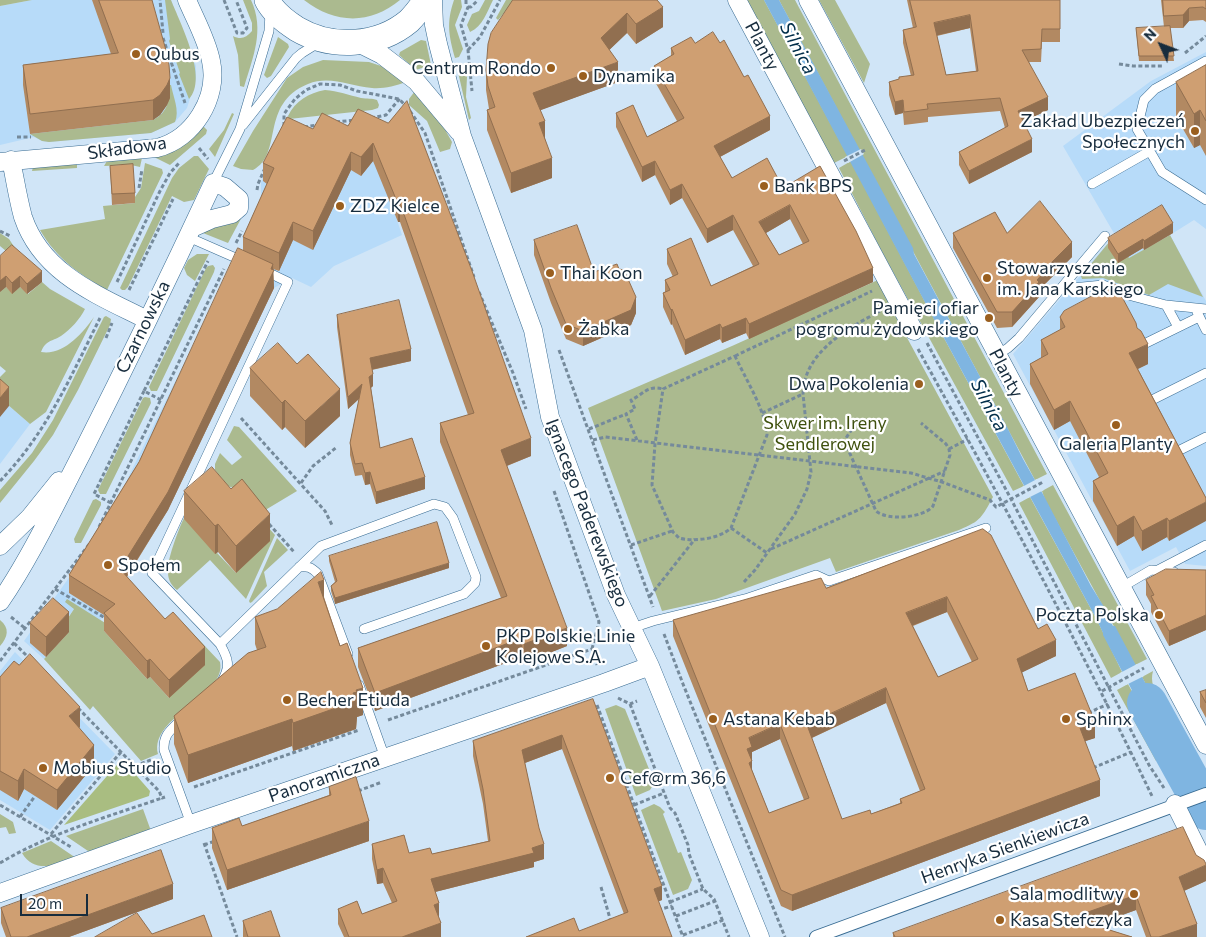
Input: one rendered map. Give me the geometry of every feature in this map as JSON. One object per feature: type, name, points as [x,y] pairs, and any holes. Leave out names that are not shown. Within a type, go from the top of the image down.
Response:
[{"type":"main road","points":[[268,2],[288,24],[308,35],[339,43],[358,42],[374,38],[398,28],[408,21],[426,0]]},
{"type":"street","name":"Składowa","points":[[147,320],[77,284],[54,266],[39,246],[24,217],[5,161],[157,148],[177,140],[187,133],[207,102],[212,70],[211,58],[188,0]]},
{"type":"street","name":"Ignacego Paderewskiego","points":[[433,0],[434,25],[438,44],[462,136],[533,330],[550,417],[616,595],[650,666],[760,937]]},
{"type":"street","name":"Planty","points":[[737,0],[914,331]]},
{"type":"street","name":"Planty","points":[[808,0],[1206,745]]},
{"type":"street","name":"Ignacego Paderewskiego","points":[[358,42],[382,55],[416,81],[462,136]]},
{"type":"street","name":"Czarnowska","points":[[0,602],[39,538],[213,183]]},
{"type":"street","points":[[190,233],[212,219],[232,214],[238,208],[239,199],[234,192],[213,183]]},
{"type":"street","name":"Czarnowska","points":[[0,546],[42,503],[70,466],[95,426]]},
{"type":"street","name":"Panoramiczna","points":[[0,893],[193,823],[650,666]]},
{"type":"street","name":"Henryka Sienkiewicza","points":[[816,937],[1206,794]]},
{"type":"street","points":[[1170,806],[1206,866]]},
{"type":"lane","name":"Czarnowska","points":[[213,183],[240,129],[269,31],[271,21],[268,2]]},
{"type":"lane","name":"Czarnowska","points":[[240,129],[296,58],[302,52],[323,40]]},
{"type":"lane","points":[[1206,61],[1154,89],[1144,100],[1137,129],[1162,172],[1206,200]]},
{"type":"lane","points":[[1092,184],[1150,151]]},
{"type":"lane","points":[[190,233],[230,255],[288,282],[152,573],[220,644],[227,656],[227,672],[218,686]]},
{"type":"lane","points":[[996,355],[1020,338],[1105,236]]},
{"type":"lane","points":[[1062,289],[1103,286],[1128,296],[1166,305],[1206,309]]},
{"type":"lane","points":[[1166,305],[1178,327]]},
{"type":"lane","points":[[1194,308],[1206,330]]},
{"type":"lane","points":[[1142,345],[1199,316]]},
{"type":"lane","points":[[1154,399],[1206,373]]},
{"type":"lane","points":[[1180,450],[1206,436]]},
{"type":"lane","points":[[220,644],[321,546],[434,504],[440,504],[445,507],[453,518],[476,577],[476,583],[464,594],[364,628]]},
{"type":"lane","points":[[632,628],[748,598],[816,575],[829,581],[986,528]]},
{"type":"lane","points":[[1158,570],[1206,545]]},
{"type":"lane","points":[[301,565],[313,568],[318,574],[351,663]]},
{"type":"lane","points":[[1122,588],[1151,570],[1182,572]]},
{"type":"lane","points":[[357,680],[385,758]]},
{"type":"lane","points":[[187,715],[170,731],[164,740],[164,750],[193,823]]},
{"type":"path","points":[[160,0],[163,33],[161,34]]},
{"type":"path","points":[[224,0],[237,33],[243,33],[247,28],[236,0]]},
{"type":"path","points":[[466,0],[468,7],[461,24],[468,50],[473,98]]},
{"type":"path","points":[[468,7],[471,7],[478,0]]},
{"type":"path","points":[[468,50],[480,37],[500,0]]},
{"type":"path","points":[[156,17],[184,98]]},
{"type":"path","points":[[156,35],[161,34]]},
{"type":"path","points":[[1181,56],[1206,36]]},
{"type":"path","points":[[1119,64],[1166,66]]},
{"type":"path","points":[[284,130],[284,114],[295,99],[306,90],[320,84],[340,85],[357,91],[400,99],[414,115],[425,133],[479,292],[529,415]]},
{"type":"path","points":[[368,118],[386,116],[400,99]]},
{"type":"path","points":[[330,123],[358,119]]},
{"type":"path","points":[[302,127],[321,124]]},
{"type":"path","points":[[17,137],[31,137],[38,143]]},
{"type":"path","points":[[838,164],[873,146]]},
{"type":"path","points":[[194,152],[199,148],[212,164]]},
{"type":"path","points":[[113,290],[160,191],[172,171],[182,160]]},
{"type":"path","points":[[257,192],[258,184],[269,160]]},
{"type":"path","points":[[139,188],[142,168]]},
{"type":"path","points":[[126,296],[173,199]]},
{"type":"path","points":[[96,532],[112,503],[246,224]]},
{"type":"path","points":[[112,503],[94,494],[209,259],[225,266]]},
{"type":"path","points":[[589,429],[635,409],[631,400],[642,392],[654,387],[663,389],[889,284]]},
{"type":"path","points":[[738,586],[755,570],[803,499],[810,481],[810,462],[803,394],[803,382],[809,367],[824,348],[870,317],[898,301]]},
{"type":"path","points":[[0,480],[24,454],[48,419],[62,396],[102,313]]},
{"type":"path","points":[[914,331],[922,335],[1011,499],[1170,806],[1131,752],[1102,691],[1003,503],[913,340],[914,331]]},
{"type":"path","points":[[556,343],[682,684],[785,937]]},
{"type":"path","points":[[663,389],[655,444],[652,485],[675,536],[695,539],[721,535],[731,528],[767,435],[767,428],[762,413],[735,356]]},
{"type":"path","points":[[144,391],[161,400]]},
{"type":"path","points":[[762,413],[803,394]]},
{"type":"path","points":[[229,407],[326,511],[339,540]]},
{"type":"path","points":[[626,414],[637,441]]},
{"type":"path","points":[[852,429],[846,438],[846,445],[872,505],[878,513],[886,517],[923,515],[933,506],[950,459],[949,449],[920,423]]},
{"type":"path","points":[[593,440],[605,438],[637,441],[911,473],[931,478],[990,500],[996,507],[1050,478]]},
{"type":"path","points":[[949,449],[968,439]]},
{"type":"path","points":[[301,483],[313,466],[338,447]]},
{"type":"path","points":[[768,551],[946,471]]},
{"type":"path","points":[[554,490],[599,622],[592,649],[598,666]]},
{"type":"path","points":[[265,520],[301,565]]},
{"type":"path","points":[[731,528],[768,551]]},
{"type":"path","points":[[631,545],[672,530]]},
{"type":"path","points":[[0,661],[93,538]]},
{"type":"path","points":[[649,596],[695,539]]},
{"type":"path","points":[[55,589],[106,619],[113,613]]},
{"type":"path","points":[[10,617],[26,628]]},
{"type":"path","points":[[14,643],[34,664]]},
{"type":"path","points":[[1102,691],[1150,665]]},
{"type":"path","points":[[630,704],[670,808],[675,813],[688,845],[689,854],[703,889],[715,901],[729,937]]},
{"type":"path","points":[[1085,714],[1108,704]]},
{"type":"path","points":[[75,705],[159,791]]},
{"type":"path","points":[[599,712],[683,936],[723,920]]},
{"type":"path","points":[[53,835],[122,752]]},
{"type":"path","points":[[1090,769],[1131,752]]},
{"type":"path","points":[[634,805],[664,793]]},
{"type":"path","points":[[20,817],[35,796]]},
{"type":"path","points":[[0,863],[53,835],[162,798]]},
{"type":"path","points":[[0,806],[53,835],[91,860]]},
{"type":"path","points":[[193,823],[237,937]]},
{"type":"path","points":[[601,888],[612,926]]},
{"type":"path","points":[[654,912],[703,889]]},
{"type":"path","points":[[676,916],[715,901]]},
{"type":"shaded area","points":[[32,0],[171,0],[196,66],[196,79],[187,108],[175,122],[151,133],[49,142],[34,137],[0,145],[0,6]]},
{"type":"shaded area","points":[[1206,52],[1206,229],[1194,220],[1170,235],[1206,301],[1206,566],[1185,564],[1176,547],[1130,571],[1013,354],[1115,235],[1063,146],[1151,81]]},
{"type":"shaded area","points":[[413,124],[421,135],[442,195],[395,214],[402,235],[334,266],[311,287],[292,278],[274,288],[168,510],[100,621],[74,609],[65,621],[69,632],[44,659],[24,641],[102,531],[238,253],[243,253],[248,241],[242,238],[261,199],[261,182],[286,132]]},
{"type":"shaded area","points":[[0,398],[30,424],[0,464]]},
{"type":"shaded area","points":[[15,652],[115,754],[50,830],[0,800],[0,671]]},
{"type":"green space","points":[[0,0],[32,0],[0,6]]},
{"type":"green space","points":[[165,0],[171,0],[191,50],[196,78],[194,90],[189,99],[169,41]]},
{"type":"green space","points":[[243,0],[251,0],[257,22],[254,54],[244,87],[240,86],[238,55],[233,36],[243,38],[252,31],[252,23]]},
{"type":"green space","points":[[304,0],[400,0],[377,14],[352,18],[328,14]]},
{"type":"green space","points":[[454,0],[461,0],[462,7],[455,25],[463,49],[459,57],[455,58],[449,29]]},
{"type":"green space","points":[[485,0],[493,0],[487,14],[478,26],[470,32],[467,25],[472,14],[479,11]]},
{"type":"green space","points":[[506,0],[515,0],[498,20],[496,18]]},
{"type":"green space","points":[[746,0],[764,0],[848,156],[834,163]]},
{"type":"green space","points":[[779,0],[795,0],[1047,474],[1035,480]]},
{"type":"green space","points":[[819,0],[835,0],[870,64],[864,83]]},
{"type":"green space","points":[[278,37],[288,44],[289,47],[271,76],[267,78],[264,75]]},
{"type":"green space","points":[[421,40],[426,41],[431,65],[416,70],[399,55],[400,52]]},
{"type":"green space","points":[[323,60],[369,62],[387,68],[406,82],[389,87],[376,88],[332,81],[308,84],[293,93],[283,104],[277,116],[268,153],[262,163],[253,170],[233,166],[287,78],[303,67]]},
{"type":"green space","points":[[463,71],[467,77],[466,97],[471,118],[469,120],[458,72]]},
{"type":"green space","points":[[169,85],[171,85],[176,108],[175,122],[151,133],[49,142],[42,141],[30,134],[153,120],[165,110],[169,95]]},
{"type":"green space","points":[[325,90],[375,99],[379,105],[378,108],[372,110],[289,119],[288,116],[294,106],[313,93]]},
{"type":"green space","points":[[415,91],[438,117],[452,142],[450,149],[440,152],[427,121],[409,105],[409,99]]},
{"type":"green space","points":[[232,113],[234,114],[215,157],[209,149],[224,130]]},
{"type":"green space","points":[[203,126],[207,130],[206,134],[170,165],[154,157],[187,143]]},
{"type":"green space","points":[[194,156],[198,156],[209,169],[194,200],[184,202],[172,196],[128,287],[122,290],[120,288],[172,178],[179,168]]},
{"type":"green space","points":[[142,158],[140,167],[131,165],[104,166],[107,161]]},
{"type":"green space","points":[[851,161],[1024,486],[1013,491],[881,250],[839,168]]},
{"type":"green space","points":[[77,163],[77,168],[32,171],[33,167]]},
{"type":"green space","points":[[145,163],[162,169],[163,173],[107,290],[69,265],[53,249],[40,230],[105,219],[103,206],[135,203],[135,197],[141,188]]},
{"type":"green space","points":[[244,213],[228,243],[203,233],[203,232]]},
{"type":"green space","points":[[0,233],[9,239],[15,248],[12,256],[0,246]]},
{"type":"green space","points":[[1115,235],[1129,258],[1170,235],[1203,297],[1168,284],[1149,295],[1103,278],[1082,279],[1081,276]]},
{"type":"green space","points":[[197,254],[209,254],[195,281],[187,275],[184,268],[188,260]]},
{"type":"green space","points":[[213,265],[215,268],[214,272],[157,391],[151,391],[149,387],[206,268]]},
{"type":"green space","name":"Skwer im. Ireny Sendlerowej","points":[[878,280],[898,321],[993,497],[983,514],[977,521],[959,530],[836,572],[830,558],[716,599],[662,611],[588,408]]},
{"type":"green space","points":[[42,282],[50,289],[85,309],[72,327],[61,336],[47,343],[41,352],[49,352],[65,347],[84,330],[94,317],[46,412],[30,424],[0,398],[0,377],[6,371],[0,366],[0,292],[6,287],[12,293],[20,287],[28,294]]},
{"type":"green space","points":[[106,316],[111,319],[110,325],[53,435],[0,503],[0,490],[32,453],[53,420]]},
{"type":"green space","points":[[145,397],[150,398],[151,403],[106,494],[100,494],[98,490]]},
{"type":"green space","points":[[234,426],[239,427],[297,491],[262,512],[244,492],[228,486],[215,470],[215,464],[220,453],[232,465],[242,457],[227,440]]},
{"type":"green space","points":[[1053,485],[1147,659],[1135,665],[1045,500],[1042,491]]},
{"type":"green space","points":[[1030,497],[1097,620],[1122,672],[1111,678],[1019,503]]},
{"type":"green space","points":[[96,499],[101,502],[101,505],[81,543],[75,543],[74,539],[93,500]]},
{"type":"green space","points":[[249,506],[275,535],[246,599],[210,560],[177,590],[172,585],[168,576],[168,568],[173,545],[184,518],[236,573]]},
{"type":"green space","points":[[277,538],[288,550],[264,572],[267,586],[250,603],[249,601]]},
{"type":"green space","points":[[67,599],[110,626],[104,631],[147,679],[150,677],[169,698],[185,625],[220,662],[219,674],[212,686],[165,729],[158,741],[158,754],[141,761],[93,706],[90,710],[44,659],[69,632],[53,618],[66,621],[74,609],[65,602]]},
{"type":"green space","points":[[0,620],[7,629],[7,633],[0,646]]},
{"type":"green space","points":[[1153,671],[1152,679],[1156,693],[1179,722],[1188,744],[1180,748],[1142,677]]},
{"type":"green space","points":[[1128,684],[1166,755],[1156,761],[1117,690]]},
{"type":"green space","points":[[616,705],[625,709],[653,779],[653,785],[650,790],[636,796],[605,709]]},
{"type":"green space","points":[[122,759],[150,791],[149,796],[64,825]]},
{"type":"green space","points":[[654,804],[665,812],[663,814],[678,853],[681,852],[692,880],[688,889],[673,895],[641,810]]},
{"type":"green space","points":[[143,809],[151,831],[91,853],[66,836]]},
{"type":"green space","points":[[0,814],[13,822],[16,833],[9,834],[6,827],[0,828]]},
{"type":"green space","points":[[51,841],[76,858],[54,865],[40,866],[27,860],[22,853]]},
{"type":"water","points":[[764,0],[779,0],[913,248],[914,254],[1091,586],[1106,610],[1106,614],[1113,626],[1115,626],[1180,748],[1166,755],[1097,620]]},
{"type":"pier","points":[[861,149],[864,154],[848,163],[845,157]]},
{"type":"pier","points":[[1037,479],[1044,490],[1028,498],[1022,487]]},
{"type":"pier","points":[[1137,664],[1144,676],[1126,685],[1120,673]]},
{"type":"building","name":"Qubus","points":[[99,0],[152,0],[169,65],[170,78],[167,85],[160,95],[153,100],[30,114],[23,65],[118,53]]},
{"type":"building","points":[[513,0],[657,0],[663,7],[636,24],[627,13],[601,38],[618,62],[533,93],[545,121],[539,123],[552,158],[511,173],[487,110],[495,107],[488,86],[486,70],[491,33]]},
{"type":"building","points":[[910,0],[1060,0],[1060,29],[1042,29],[1041,49],[1022,50],[1048,97],[1018,111],[1032,139],[969,171],[959,152],[1008,126],[1000,98],[927,104],[928,109],[904,112],[903,100],[895,102],[889,82],[899,79],[899,77],[914,75],[903,30],[916,27]],"holes":[[[970,15],[978,71],[946,75],[934,23]]]},
{"type":"building","points":[[1163,0],[1206,0],[1206,9],[1203,7],[1189,8],[1183,15],[1164,16]]},
{"type":"building","points":[[1170,26],[1174,56],[1139,56],[1136,28]]},
{"type":"building","points":[[713,32],[720,43],[724,40],[744,77],[748,75],[770,116],[714,146],[732,178],[767,158],[783,188],[820,166],[856,231],[873,268],[749,324],[746,318],[722,328],[720,324],[685,340],[663,293],[670,290],[665,280],[678,274],[667,249],[691,238],[711,286],[759,264],[733,215],[707,229],[682,184],[670,190],[655,161],[642,167],[616,113],[633,105],[647,137],[684,118],[654,66],[674,54],[671,48],[691,37],[695,43]],"holes":[[[790,205],[809,241],[779,255],[759,222]]]},
{"type":"building","points":[[1206,65],[1206,121],[1200,110],[1194,114],[1176,82]]},
{"type":"building","points":[[407,101],[472,271],[531,438],[501,450],[567,628],[524,644],[522,638],[375,693],[358,648],[507,596],[440,423],[474,413],[400,203],[398,204],[373,143],[361,157],[351,152],[313,231],[293,222],[279,253],[243,237],[274,168],[263,163],[287,117],[313,129],[322,113],[348,126],[358,109],[388,123]]},
{"type":"building","points":[[133,164],[135,193],[112,194],[110,166]]},
{"type":"building","points":[[1040,201],[1072,242],[1044,270],[1037,280],[1039,282],[1012,312],[997,312],[953,233],[995,212],[1007,233]]},
{"type":"building","points":[[1162,205],[1173,223],[1118,254],[1108,238]]},
{"type":"building","points":[[577,225],[594,272],[617,264],[619,269],[624,270],[636,297],[631,310],[583,331],[566,324],[534,240]]},
{"type":"building","points":[[12,245],[42,271],[27,284],[20,276],[12,283],[6,276],[0,281],[0,256]]},
{"type":"building","points":[[238,248],[273,264],[271,269],[274,270],[168,492],[120,569],[165,619],[173,612],[205,647],[169,680],[150,659],[147,661],[104,613],[115,604],[69,575],[139,462]]},
{"type":"building","name":"Galeria Planty","points":[[1115,284],[1137,328],[1141,331],[1148,344],[1129,353],[1206,498],[1206,502],[1169,521],[1167,518],[1142,531],[1134,516],[1117,526],[1093,481],[1108,473],[1070,401],[1054,410],[1030,364],[1048,354],[1041,340],[1065,327],[1060,317],[1064,311]]},
{"type":"building","points":[[399,300],[411,349],[370,358],[373,374],[369,377],[380,448],[412,438],[425,477],[376,492],[370,472],[365,473],[362,463],[355,464],[350,443],[362,384],[348,397],[337,315]]},
{"type":"building","points":[[278,343],[297,364],[308,354],[340,389],[305,421],[285,400],[282,403],[250,368]]},
{"type":"building","points":[[0,379],[9,387],[0,398]]},
{"type":"building","points":[[212,467],[231,489],[242,479],[270,514],[236,546],[218,524],[215,526],[184,491]]},
{"type":"building","points":[[437,522],[449,563],[335,598],[331,586],[337,581],[329,556]]},
{"type":"building","points":[[983,529],[991,535],[1038,629],[1047,624],[1056,640],[1017,659],[1028,691],[1075,673],[1095,722],[1080,728],[1100,780],[792,895],[781,890],[673,620],[821,578],[826,588]],"holes":[[[947,597],[978,659],[938,677],[906,613]],[[886,688],[925,789],[900,799],[902,803],[871,814],[870,810],[842,819],[807,725]],[[780,724],[809,798],[769,813],[749,763],[752,761],[747,749],[752,747],[749,738]]]},
{"type":"building","points":[[1166,569],[1206,570],[1206,615],[1169,631],[1151,596],[1154,595],[1146,580]]},
{"type":"building","name":"Becher Etiuda","points":[[321,572],[324,580],[318,582],[340,646],[347,643],[363,688],[353,693],[356,701],[293,723],[292,719],[188,755],[174,716],[248,653],[266,647],[255,617],[277,609]]},
{"type":"building","points":[[53,598],[69,612],[46,637],[30,623]]},
{"type":"building","points":[[30,654],[80,707],[69,716],[94,745],[57,790],[24,769],[18,781],[0,771],[0,677],[14,661],[19,665]]},
{"type":"building","points":[[1206,690],[1206,703],[1200,692]]},
{"type":"building","points":[[593,699],[662,886],[654,889],[672,937],[526,937],[574,918],[579,931],[628,912],[562,735],[522,750],[544,844],[532,848],[534,853],[431,879],[439,903],[434,905],[441,923],[402,937],[349,937],[338,909],[357,901],[362,914],[397,901],[383,868],[377,870],[372,844],[404,835],[409,853],[430,848],[432,854],[490,841],[483,789],[473,741]]},
{"type":"building","points":[[356,777],[369,821],[227,870],[212,828],[239,818],[242,826],[331,795],[329,787]]},
{"type":"building","points":[[1183,827],[1196,855],[1204,860],[1206,864],[1179,877],[1197,924],[1159,937],[1151,937],[1136,895],[1071,918],[1132,937],[895,937],[893,933]]},
{"type":"building","points":[[161,850],[173,884],[27,937],[11,937],[1,908]]},
{"type":"building","points":[[271,911],[280,937],[248,937],[243,921]]},
{"type":"building","points":[[137,913],[152,934],[204,915],[212,937],[95,937]]},
{"type":"waterway","name":"Silnica","points":[[1147,703],[1206,810]]},
{"type":"place","name":"Qubus","points":[[136,54]]},
{"type":"place","name":"Centrum Rondo","points":[[551,68]]},
{"type":"place","name":"Dynamika","points":[[583,76]]},
{"type":"place","name":"Zakład Ubezpieczeń Społecznych","points":[[1195,131]]},
{"type":"place","name":"Bank BPS","points":[[764,186]]},
{"type":"place","name":"ZDZ Kielce","points":[[340,206]]},
{"type":"place","name":"Thai Koon","points":[[550,273]]},
{"type":"place","name":"Stowarzyszenie im. Jana Karskiego","points":[[987,278]]},
{"type":"place","name":"Pamięci ofiar pogromu żydowskiego","points":[[989,318]]},
{"type":"place","name":"Żabka","points":[[568,329]]},
{"type":"place","name":"Dwa Pokolenia","points":[[919,384]]},
{"type":"place","name":"Galeria Planty","points":[[1116,425]]},
{"type":"place","name":"Społem","points":[[108,565]]},
{"type":"place","name":"Poczta Polska","points":[[1159,615]]},
{"type":"place","name":"PKP Polskie Linie Kolejowe S.A.","points":[[486,646]]},
{"type":"place","name":"Becher Etiuda","points":[[287,700]]},
{"type":"place","name":"Astana Kebab","points":[[713,719]]},
{"type":"place","name":"Sphinx","points":[[1066,719]]},
{"type":"place","name":"Mobius Studio","points":[[43,768]]},
{"type":"place","name":"Cef@rm 36,6","points":[[610,778]]},
{"type":"place","name":"Sala modlitwy","points":[[1134,894]]},
{"type":"place","name":"Kasa Stefczyka","points":[[1000,920]]}]
